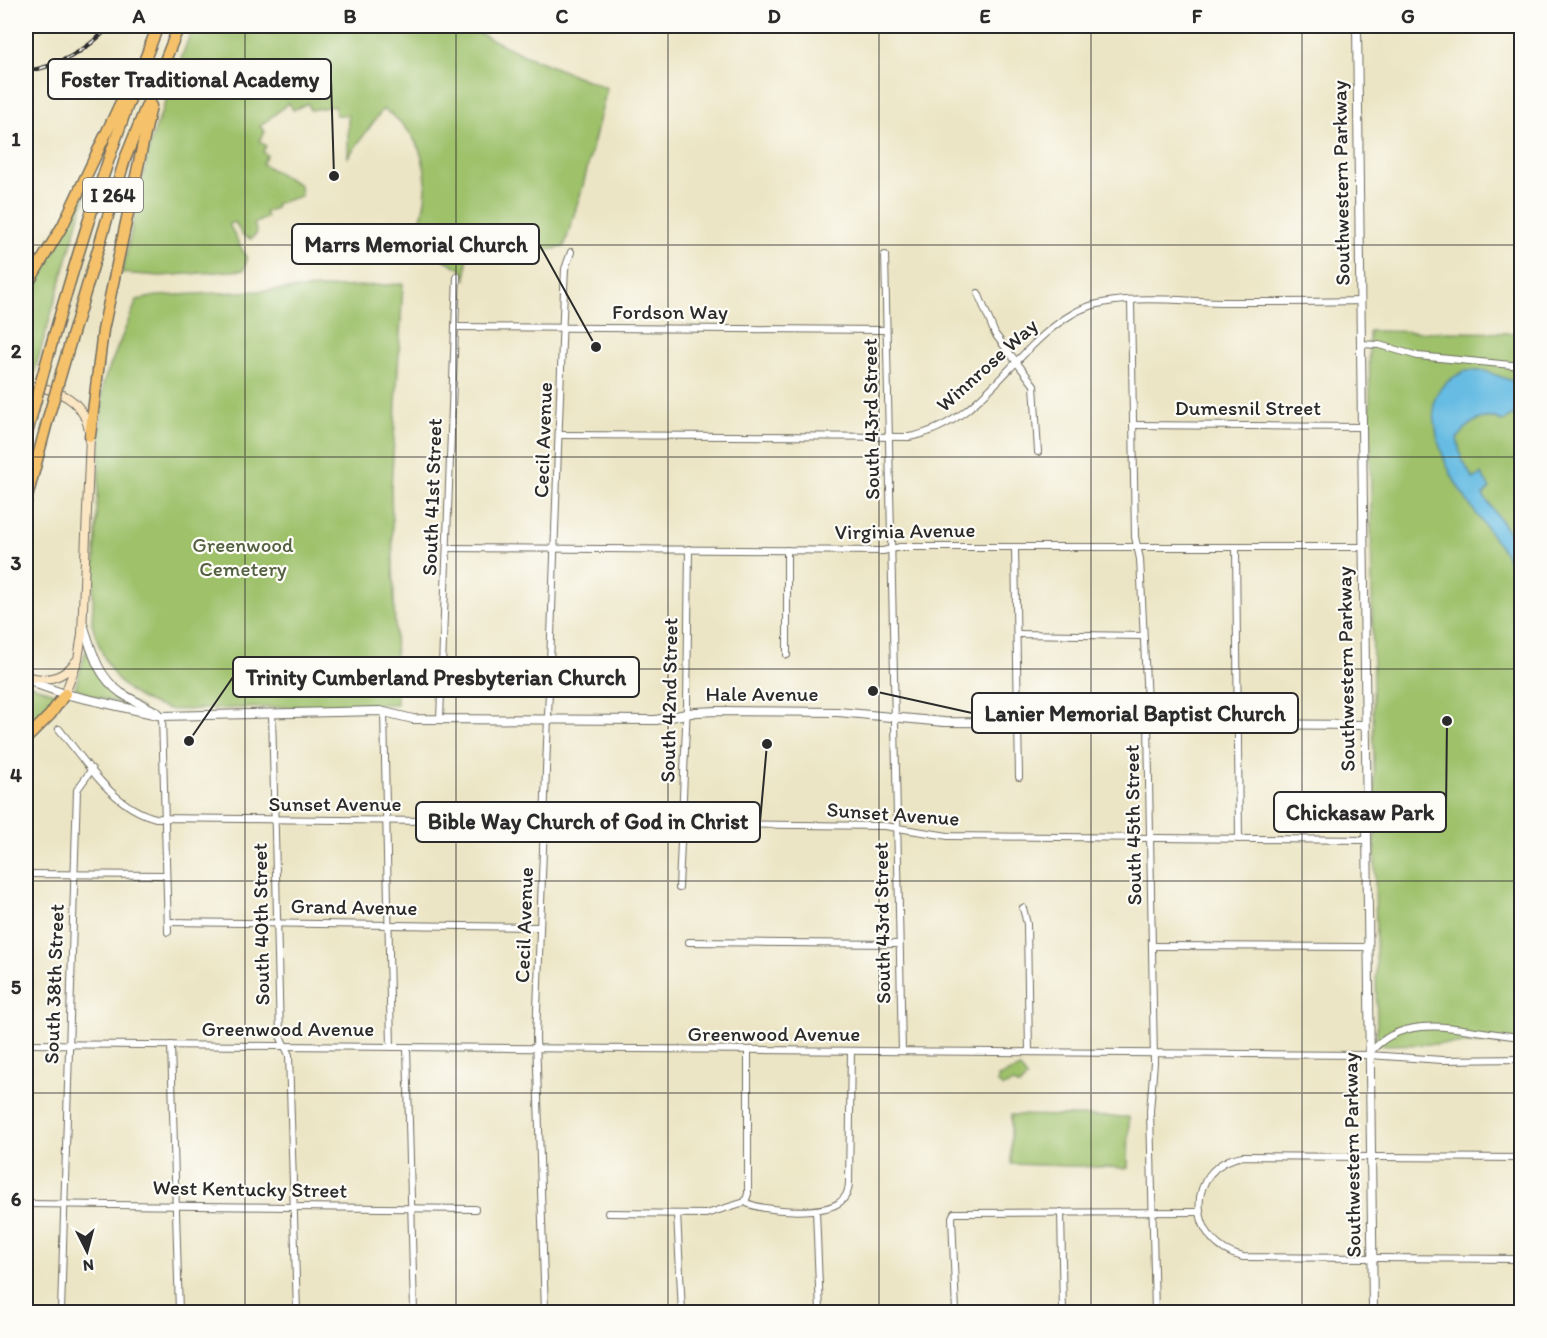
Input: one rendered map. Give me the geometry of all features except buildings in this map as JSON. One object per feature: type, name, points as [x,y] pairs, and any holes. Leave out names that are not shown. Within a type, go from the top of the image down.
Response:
[{"type":"highway","name":"I 264","points":[[26,438],[92,205],[137,74],[158,26]]},
{"type":"highway","name":"I 264","points":[[26,501],[62,370],[125,159],[179,26]]},
{"type":"highway","points":[[26,287],[63,225],[125,92],[137,74]]},
{"type":"highway","points":[[90,436],[103,330],[154,90]]},
{"type":"highway","points":[[26,739],[50,716],[65,694]]},
{"type":"main road","points":[[26,385],[63,392],[71,398],[83,411],[90,436],[83,623],[78,659],[65,694]]},
{"type":"main road","points":[[26,676],[56,678],[70,669],[78,659]]},
{"type":"street","name":"Southwestern Parkway","points":[[1357,26],[1373,1312]]},
{"type":"street","name":"Cecil Avenue","points":[[545,1312],[536,1048],[565,269],[571,252]]},
{"type":"street","name":"South 43rd Street","points":[[885,255],[902,1051]]},
{"type":"street","name":"South 41st Street","points":[[440,718],[457,276]]},
{"type":"street","points":[[978,293],[995,334],[1032,381],[1036,393],[1038,452]]},
{"type":"street","name":"South 45th Street","points":[[1131,301],[1137,546],[1148,723],[1154,1053],[1150,1111],[1155,1312]]},
{"type":"street","name":"Winnrose Way","points":[[559,435],[909,437],[942,428],[971,407],[1016,363],[1073,313],[1104,302],[1360,301]]},
{"type":"street","name":"Fordson Way","points":[[455,327],[886,330]]},
{"type":"street","points":[[1361,344],[1379,345],[1418,356],[1521,366]]},
{"type":"street","name":"Dumesnil Street","points":[[1133,425],[1362,427]]},
{"type":"street","name":"Virginia Avenue","points":[[447,548],[787,550],[1137,546],[1363,547]]},
{"type":"street","points":[[1236,547],[1239,839]]},
{"type":"street","points":[[1015,548],[1019,777]]},
{"type":"street","name":"South 42nd Street","points":[[679,888],[686,715],[689,549]]},
{"type":"street","points":[[787,550],[787,655]]},
{"type":"street","points":[[83,623],[95,662],[104,677],[121,693],[162,716]]},
{"type":"street","points":[[1018,634],[1143,636]]},
{"type":"street","points":[[26,676],[39,685],[65,694],[162,716]]},
{"type":"street","points":[[384,711],[391,1047]]},
{"type":"street","name":"Hale Avenue","points":[[162,716],[384,711],[413,719],[656,720],[707,711],[796,712],[1019,722],[1365,725]]},
{"type":"street","name":"South 40th Street","points":[[272,712],[280,1036],[289,1055],[297,1312]]},
{"type":"street","points":[[162,716],[168,932]]},
{"type":"street","name":"Sunset Avenue","points":[[59,729],[123,803],[141,813],[164,819],[682,824],[897,828],[948,836],[1366,840]]},
{"type":"street","name":"South 38th Street","points":[[61,1312],[77,790],[92,769]]},
{"type":"street","points":[[26,873],[166,875]]},
{"type":"street","points":[[1023,908],[1028,924],[1029,1052]]},
{"type":"street","name":"Grand Avenue","points":[[168,922],[540,927]]},
{"type":"street","points":[[689,942],[899,944]]},
{"type":"street","points":[[1152,946],[1367,947]]},
{"type":"street","points":[[1369,1055],[1377,1044],[1390,1036],[1417,1028],[1452,1028],[1521,1037]]},
{"type":"street","name":"Greenwood Avenue","points":[[26,1044],[1369,1055],[1390,1059],[1521,1059]]},
{"type":"street","points":[[171,1045],[179,1312]]},
{"type":"street","points":[[407,1047],[414,1312]]},
{"type":"street","points":[[745,1202],[748,1194],[748,1050]]},
{"type":"street","points":[[608,1213],[710,1214],[745,1202],[761,1208],[816,1210],[833,1206],[843,1200],[849,1182],[851,1051]]},
{"type":"street","points":[[1521,1158],[1236,1157],[1224,1163],[1208,1178],[1200,1197],[1199,1212],[1212,1239],[1223,1249],[1236,1255],[1521,1259]]},
{"type":"street","name":"West Kentucky Street","points":[[26,1204],[475,1209]]},
{"type":"street","points":[[816,1210],[820,1312]]},
{"type":"street","points":[[1061,1212],[1063,1312]]},
{"type":"street","points":[[956,1312],[952,1217],[954,1213],[1199,1212]]},
{"type":"street","points":[[677,1214],[682,1312]]},
{"type":"green space","points":[[193,26],[464,26],[526,56],[607,88],[583,186],[564,247],[516,255],[467,257],[466,279],[461,269],[412,241],[424,205],[426,187],[420,151],[411,135],[399,121],[383,109],[348,157],[348,115],[336,115],[335,106],[310,110],[308,103],[293,110],[289,103],[260,126],[265,132],[259,141],[266,146],[263,152],[267,155],[262,164],[300,185],[301,196],[275,204],[276,208],[265,212],[267,217],[254,224],[257,233],[251,239],[242,235],[235,222],[229,224],[247,259],[244,270],[160,276],[122,273],[151,141]]},
{"type":"green space","points":[[92,173],[33,377],[26,377],[26,295],[58,244]]},
{"type":"green space","name":"Greenwood Cemetery","points":[[403,284],[391,489],[397,704],[173,710],[155,705],[128,690],[118,680],[103,655],[92,623],[103,383],[137,300],[157,296]]},
{"type":"green space","points":[[1369,331],[1521,333],[1521,1043],[1377,1045]]},
{"type":"green space","points":[[87,647],[95,668],[108,685],[115,692],[143,709],[95,697],[75,688]]},
{"type":"green space","points":[[26,683],[57,694],[59,698],[26,735]]},
{"type":"green space","points":[[1020,1068],[1027,1078],[1019,1086],[1013,1083],[1003,1087],[998,1083],[998,1077]]},
{"type":"green space","points":[[1011,1115],[1129,1117],[1128,1168],[1011,1164]]},
{"type":"water","points":[[1465,371],[1485,371],[1515,382],[1518,406],[1514,415],[1503,421],[1493,418],[1480,419],[1467,427],[1457,438],[1461,457],[1473,479],[1481,474],[1490,488],[1483,495],[1521,550],[1521,588],[1511,573],[1509,560],[1453,478],[1438,441],[1434,411],[1435,397],[1445,384]]},
{"type":"railway","points":[[26,71],[49,66],[71,56],[92,43],[110,26]]},
{"type":"place","name":"Foster Traditional Academy","points":[[334,176]]},
{"type":"place","name":"Marrs Memorial Church","points":[[596,347]]},
{"type":"place","name":"Lanier Memorial Baptist Church","points":[[873,691]]},
{"type":"place","name":"Chickasaw Park","points":[[1447,721]]},
{"type":"place","name":"Trinity Cumberland Presbyterian Church","points":[[189,741]]},
{"type":"place","name":"Bible Way Church of God in Christ","points":[[767,744]]}]
